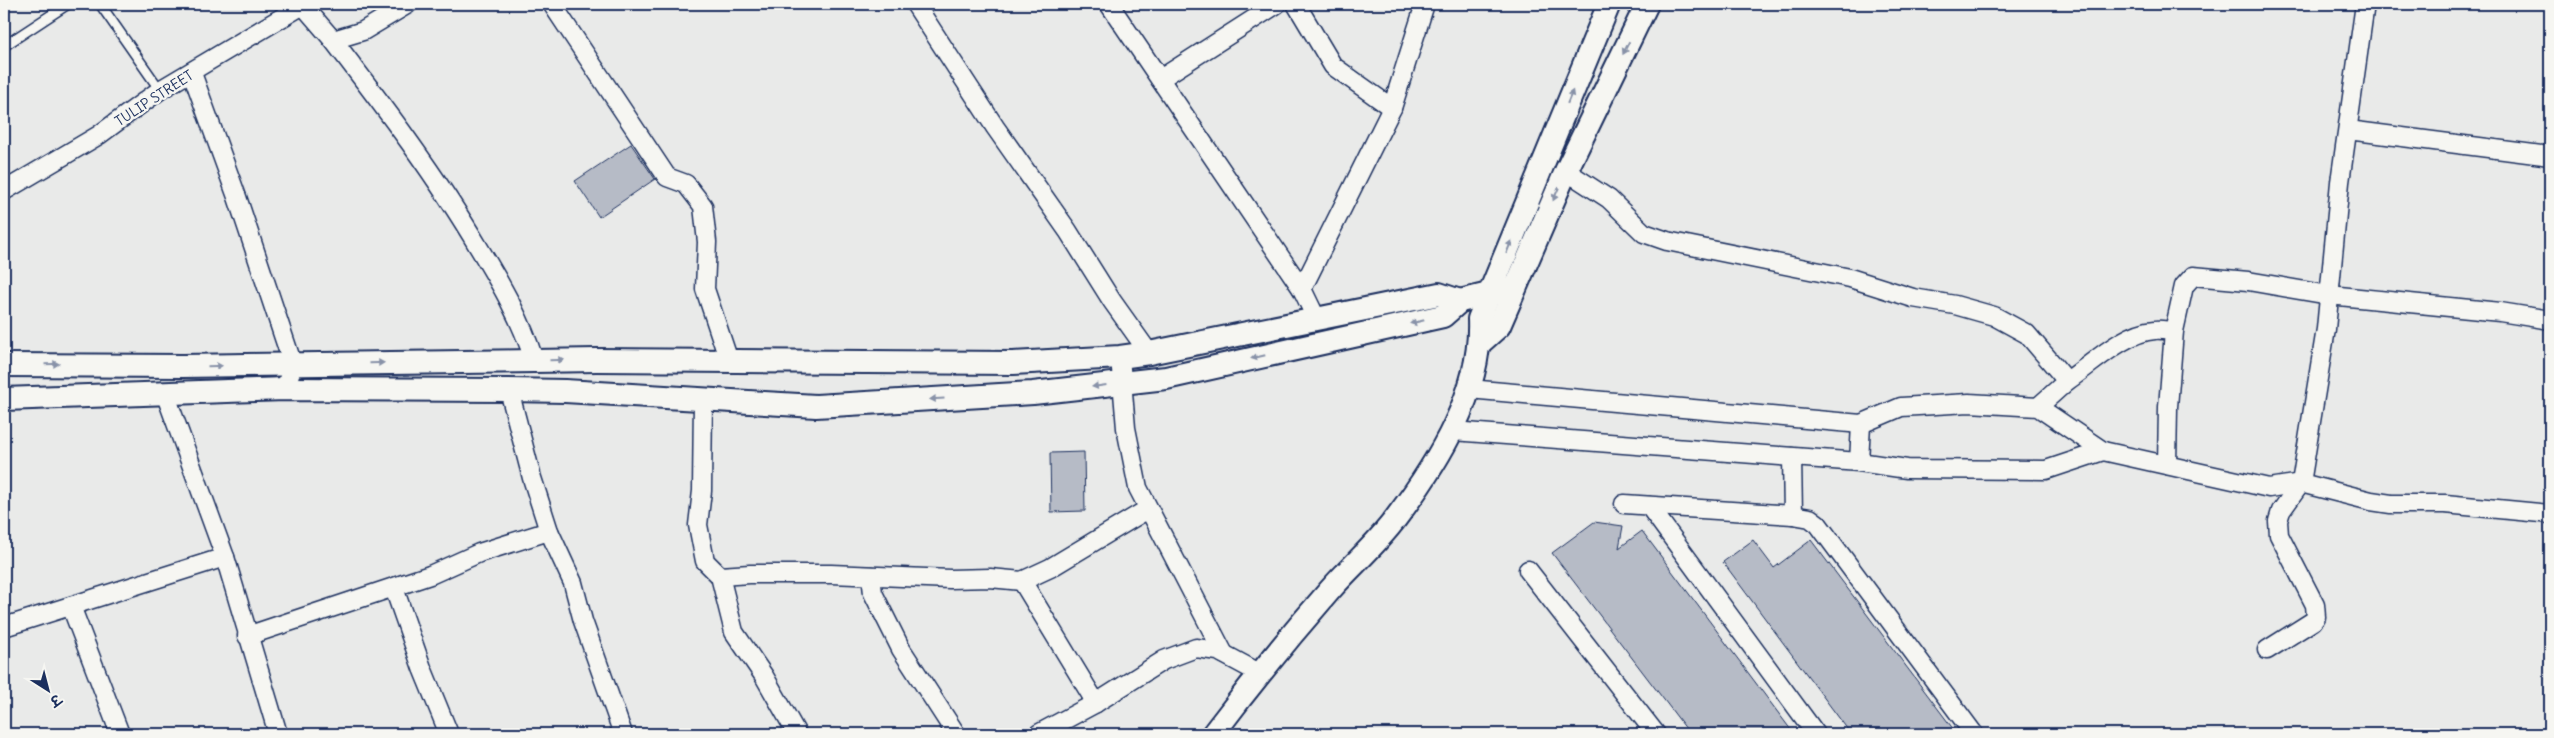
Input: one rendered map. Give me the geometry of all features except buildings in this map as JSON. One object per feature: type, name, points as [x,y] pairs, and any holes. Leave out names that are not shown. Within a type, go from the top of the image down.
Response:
[{"type":"street","name":"TULIP STREET","points":[[4,190],[99,135],[160,90],[192,73],[303,4]]},
{"type":"street","points":[[303,4],[334,40],[449,196],[523,326],[534,360]]},
{"type":"street","points":[[334,40],[363,30],[408,4]]},
{"type":"street","points":[[552,4],[667,177],[686,184],[703,206],[707,242],[705,289],[729,361]]},
{"type":"street","points":[[915,4],[995,127],[1149,353]]},
{"type":"street","points":[[1109,4],[1302,290],[1317,320]]},
{"type":"street","points":[[1160,79],[1277,4]]},
{"type":"street","points":[[1296,4],[1333,66],[1392,108]]},
{"type":"street","points":[[1302,290],[1392,108],[1425,4]]},
{"type":"street","points":[[1213,734],[1259,673],[1331,588],[1396,518],[1453,431],[1469,389],[1480,343],[1479,319],[1608,4]]},
{"type":"street","points":[[1480,343],[1499,326],[1566,171],[1647,4]]},
{"type":"street","points":[[2267,650],[2313,621],[2316,617],[2315,605],[2277,527],[2281,511],[2301,483],[2326,329],[2329,295],[2334,269],[2340,182],[2365,4]]},
{"type":"street","points":[[192,73],[237,197],[293,365],[285,389]]},
{"type":"street","points":[[2348,130],[2550,156]]},
{"type":"street","points":[[1566,171],[1610,199],[1644,233],[1667,241],[1850,278],[1913,298],[1955,305],[1994,316],[2027,334],[2067,381]]},
{"type":"street","points":[[2167,465],[2168,407],[2174,331],[2184,286],[2193,276],[2248,281],[2329,295],[2500,312],[2550,320]]},
{"type":"street","points":[[4,398],[285,389],[566,390],[816,406],[1033,394],[1166,378],[1443,316],[1460,301],[1490,292],[1514,288]]},
{"type":"street","points":[[4,365],[293,365],[534,360],[976,363],[1120,357],[1317,320],[1439,294],[1460,301]]},
{"type":"street","points":[[2038,407],[2067,381],[2111,349],[2137,335],[2154,330],[2174,331]]},
{"type":"street","points":[[1120,357],[1126,428],[1138,488],[1202,608],[1224,654]]},
{"type":"street","points":[[1469,389],[1861,424],[1901,407],[1969,403],[2038,407],[2103,451],[2270,488],[2301,483],[2371,501],[2391,504],[2445,504],[2550,514]]},
{"type":"street","points":[[509,390],[532,478],[549,530],[573,583],[583,621],[623,734]]},
{"type":"street","points":[[165,393],[224,558],[278,734]]},
{"type":"street","points":[[702,398],[702,491],[698,525],[705,561],[720,576],[734,632],[764,676],[797,734]]},
{"type":"street","points":[[1859,462],[1861,424]]},
{"type":"street","points":[[1453,431],[1859,462],[1907,468],[2046,470],[2103,451]]},
{"type":"street","points":[[1792,457],[1793,515]]},
{"type":"street","points":[[1624,504],[1793,515],[1810,518],[1818,524],[1974,734]]},
{"type":"street","points":[[1649,506],[1816,734]]},
{"type":"street","points":[[720,576],[750,574],[871,576],[990,578],[1022,581],[1050,568],[1148,509]]},
{"type":"street","points":[[247,636],[283,622],[394,588],[430,575],[480,553],[549,530]]},
{"type":"street","points":[[4,627],[224,558]]},
{"type":"street","points":[[1528,570],[1656,734]]},
{"type":"street","points":[[871,576],[873,593],[901,649],[956,734]]},
{"type":"street","points":[[1022,581],[1096,703]]},
{"type":"street","points":[[394,588],[447,733]]},
{"type":"street","points":[[71,606],[120,734]]},
{"type":"street","points":[[1038,734],[1096,703],[1164,660],[1196,648],[1224,654],[1259,673]]},
{"type":"lane","points":[[4,46],[68,4]]},
{"type":"lane","points":[[100,4],[160,90]]}]
